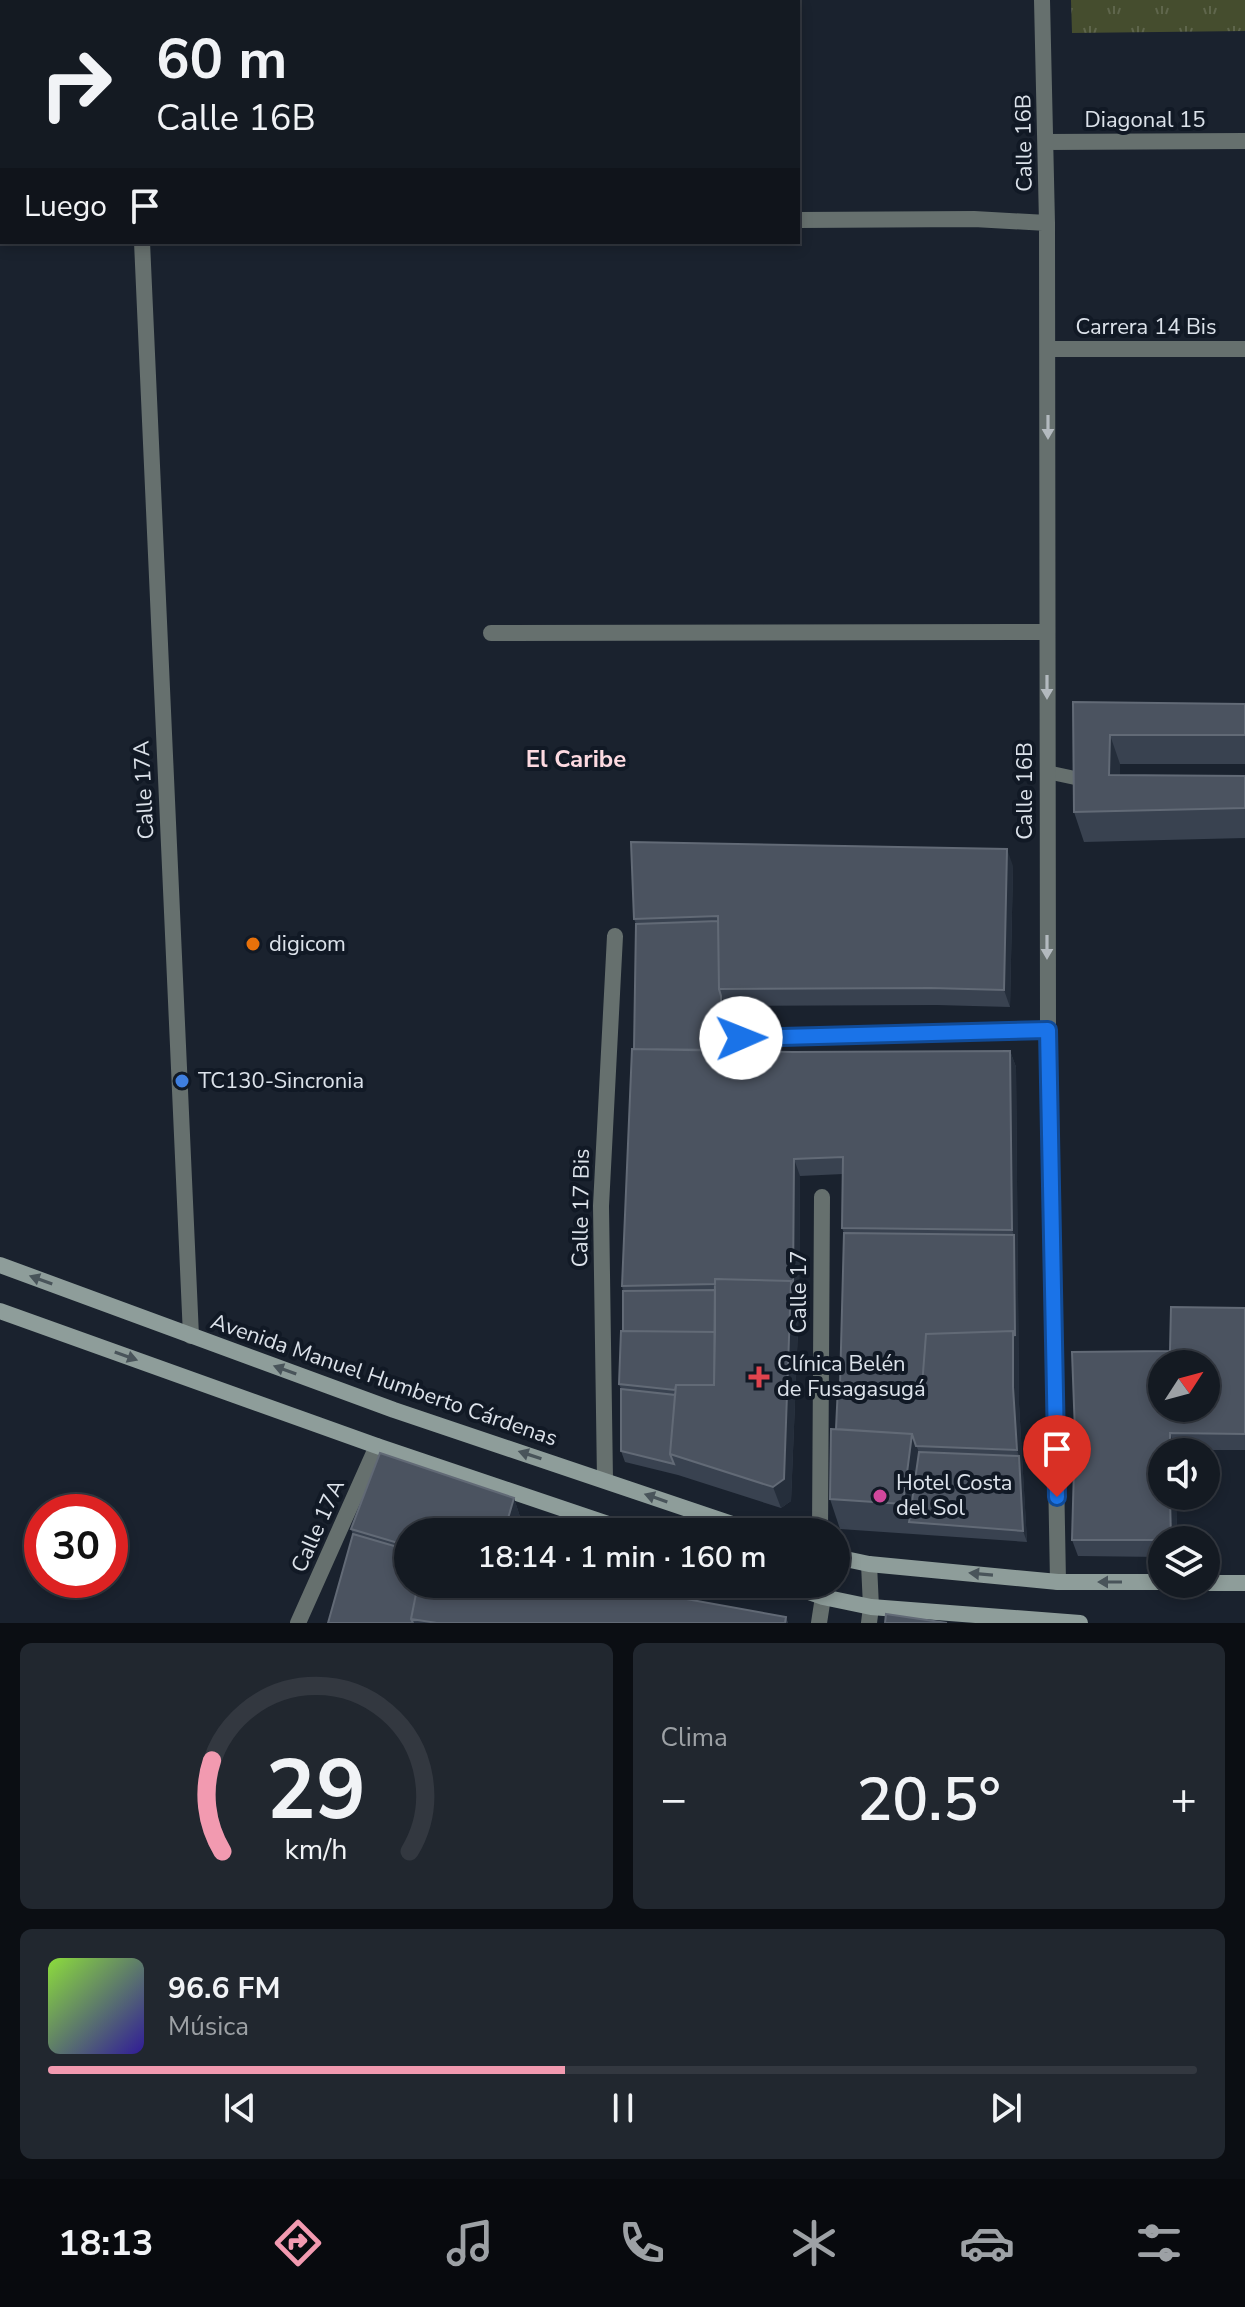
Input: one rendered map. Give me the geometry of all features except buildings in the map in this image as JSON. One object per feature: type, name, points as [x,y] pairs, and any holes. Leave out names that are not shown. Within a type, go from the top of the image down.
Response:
[{"type":"main road","name":"Avenida Manuel Humberto Cárdenas","points":[[0,1265],[394,1410],[715,1518]]},
{"type":"main road","points":[[0,1311],[377,1446],[590,1518]]},
{"type":"main road","points":[[850,1560],[1058,1582],[1148,1582]]},
{"type":"main road","points":[[1220,1583],[1245,1583]]},
{"type":"main road","points":[[838,1598],[870,1615],[1080,1623]]},
{"type":"street","name":"Calle 16B","points":[[1042,0],[1048,349],[1048,1030],[1058,1582]]},
{"type":"street","name":"Diagonal 15","points":[[1046,142],[1245,141]]},
{"type":"street","points":[[800,220],[974,219],[1047,223]]},
{"type":"street","name":"Calle 17A","points":[[142,244],[191,1336]]},
{"type":"street","name":"Carrera 14 Bis","points":[[1048,349],[1245,349]]},
{"type":"street","points":[[491,633],[1047,632]]},
{"type":"street","name":"Calle 17 Bis","points":[[605,1480],[601,1206],[615,936]]},
{"type":"street","points":[[741,1038],[1048,1030]]},
{"type":"street","name":"Calle 17","points":[[820,1518],[822,1197]]},
{"type":"street","name":"Calle 17A","points":[[298,1623],[377,1446]]},
{"type":"street","points":[[869,1564],[870,1615]]},
{"type":"street","points":[[819,1623],[822,1598]]},
{"type":"lane","points":[[1047,772],[1075,778]]},
{"type":"green space","points":[[1071,0],[1245,0],[1245,31],[1072,33]]},
{"type":"place","name":"digicom","points":[[253,944]]},
{"type":"place","name":"TC130-Sincronia","points":[[182,1081]]},
{"type":"place","name":"Clínica Belén de Fusagasugá","points":[[759,1377]]},
{"type":"place","name":"Hotel Costa del Sol","points":[[880,1496]]},
{"type":"district","name":"El Caribe","points":[[576,759]]},
{"type":"route","points":[[741,1038],[1048,1030],[1057,1497]]}]
